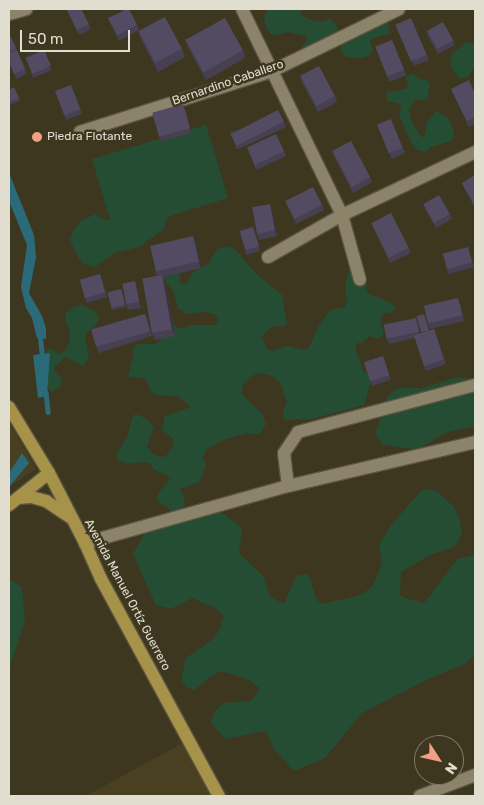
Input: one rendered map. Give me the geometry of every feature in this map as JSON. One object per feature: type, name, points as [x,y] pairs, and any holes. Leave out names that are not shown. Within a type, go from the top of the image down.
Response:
[{"type":"main road","name":"Avenida Manuel Ortíz Guerrero","points":[[9,407],[49,473],[70,517],[85,542],[101,580],[219,796]]},
{"type":"main road","points":[[13,501],[49,473]]},
{"type":"main road","points":[[13,501],[31,497],[46,501],[70,517]]},
{"type":"street","points":[[9,14],[26,9]]},
{"type":"street","points":[[242,9],[342,215],[360,280]]},
{"type":"street","name":"Bernardino Caballero","points":[[80,132],[272,71],[399,9]]},
{"type":"street","points":[[268,257],[342,215],[475,152]]},
{"type":"street","points":[[288,486],[284,453],[298,432],[475,385]]},
{"type":"street","points":[[85,542],[288,486],[475,442]]},
{"type":"street","points":[[420,796],[475,775]]},
{"type":"shaded area","points":[[9,422],[36,469],[9,487]]},
{"type":"shaded area","points":[[188,740],[217,796],[86,796]]},
{"type":"green space","points":[[268,9],[301,9],[301,14],[310,20],[324,22],[330,18],[336,24],[339,38],[328,52],[310,61],[301,57],[299,52],[307,41],[306,36],[288,32],[277,35],[271,34],[266,28],[264,16]]},
{"type":"green space","points":[[385,19],[388,22],[390,33],[373,38],[370,42],[373,50],[369,55],[363,58],[347,57],[341,52],[342,43]]},
{"type":"green space","points":[[466,42],[475,45],[475,65],[469,76],[460,79],[452,69],[450,56]]},
{"type":"green space","points":[[413,73],[419,79],[427,80],[430,84],[427,99],[416,100],[409,109],[412,123],[419,133],[424,137],[427,122],[436,111],[447,117],[453,128],[454,136],[451,141],[431,147],[425,152],[417,150],[412,144],[399,115],[400,104],[387,101],[387,92],[406,89],[408,83],[405,78]]},
{"type":"green space","points":[[206,125],[228,198],[167,217],[164,229],[139,247],[114,253],[95,267],[84,264],[79,259],[70,240],[73,231],[82,220],[96,214],[102,219],[110,220],[92,159]]},
{"type":"green space","points":[[228,246],[236,250],[255,273],[282,295],[287,324],[285,326],[273,326],[265,332],[262,338],[267,349],[272,351],[287,346],[303,350],[309,348],[318,327],[330,310],[345,307],[347,301],[345,285],[349,269],[353,265],[360,266],[365,271],[367,293],[390,302],[394,305],[395,309],[390,313],[383,313],[381,321],[384,335],[377,339],[370,336],[362,343],[357,343],[355,348],[363,371],[372,377],[364,405],[312,419],[284,420],[283,412],[287,402],[280,382],[272,376],[262,373],[254,375],[243,384],[242,394],[262,414],[266,424],[260,434],[248,433],[226,439],[206,449],[203,458],[206,465],[199,482],[179,489],[183,494],[185,505],[180,512],[174,512],[158,501],[157,496],[170,480],[167,475],[154,470],[151,464],[144,462],[127,464],[116,459],[118,451],[127,438],[133,415],[139,415],[148,420],[154,428],[147,446],[153,454],[160,457],[166,456],[174,444],[173,439],[162,430],[165,416],[191,407],[178,396],[156,395],[151,392],[147,381],[143,378],[128,377],[134,353],[131,351],[138,344],[156,344],[173,325],[181,329],[192,325],[215,325],[218,320],[215,314],[205,312],[188,314],[178,309],[174,292],[164,280],[168,265],[181,268],[179,280],[182,285],[187,283],[193,272],[208,264],[217,249]]},
{"type":"green space","points":[[84,305],[95,312],[99,319],[85,337],[89,358],[83,366],[66,357],[55,366],[54,370],[62,378],[60,387],[52,392],[41,382],[44,356],[48,348],[60,354],[67,348],[70,339],[69,328],[65,322],[66,313],[75,306]]},
{"type":"green space","points":[[458,377],[475,379],[475,426],[447,432],[424,446],[413,449],[383,445],[375,434],[388,395],[399,388],[422,388]]},
{"type":"green space","points":[[423,489],[435,490],[454,507],[460,521],[462,535],[454,547],[430,555],[401,572],[400,595],[424,603],[457,559],[475,555],[475,654],[466,663],[424,681],[362,713],[325,758],[294,771],[274,749],[266,731],[225,739],[211,723],[214,713],[223,703],[251,701],[260,688],[247,679],[221,671],[211,676],[194,690],[188,688],[181,681],[186,658],[212,640],[219,631],[224,616],[215,608],[192,598],[171,609],[156,605],[133,554],[144,534],[153,528],[206,507],[225,515],[242,528],[239,553],[264,577],[269,596],[284,604],[297,575],[308,574],[317,600],[322,604],[361,595],[373,586],[382,563],[379,544],[391,525]]},
{"type":"green space","points":[[9,579],[22,587],[25,621],[9,669]]},
{"type":"water","points":[[9,173],[34,235],[36,257],[29,293],[42,316],[46,328],[46,339],[37,338],[32,318],[26,308],[21,287],[27,245],[9,201]]},
{"type":"water","points":[[50,353],[47,396],[38,398],[33,355]]},
{"type":"water","points":[[22,453],[29,463],[9,487],[9,473]]},
{"type":"pier","points":[[40,406],[56,436],[54,439],[51,438],[34,410],[34,407]]},
{"type":"building","points":[[67,9],[81,9],[89,24],[77,30]]},
{"type":"building","points":[[129,9],[137,25],[117,35],[108,18]]},
{"type":"building","points":[[165,17],[182,49],[155,63],[139,31]]},
{"type":"building","points":[[225,18],[243,50],[204,72],[186,40]]},
{"type":"building","points":[[411,18],[427,55],[411,61],[395,25]]},
{"type":"building","points":[[443,22],[453,40],[437,49],[427,31]]},
{"type":"building","points":[[9,33],[16,48],[9,52]]},
{"type":"building","points":[[392,40],[404,70],[387,76],[375,47]]},
{"type":"building","points":[[17,50],[25,69],[14,74],[9,61],[9,53]]},
{"type":"building","points":[[44,50],[51,66],[33,74],[26,58]]},
{"type":"building","points":[[319,66],[335,96],[316,106],[300,76]]},
{"type":"building","points":[[469,80],[475,94],[475,117],[467,121],[451,89]]},
{"type":"building","points":[[71,85],[80,109],[64,115],[55,91]]},
{"type":"building","points":[[14,87],[19,98],[9,102],[9,90]]},
{"type":"building","points":[[183,104],[190,128],[159,137],[152,113]]},
{"type":"building","points":[[278,110],[284,122],[237,146],[231,134]]},
{"type":"building","points":[[391,119],[403,148],[389,153],[377,125]]},
{"type":"building","points":[[276,134],[284,151],[255,165],[247,148]]},
{"type":"building","points":[[351,141],[370,177],[352,187],[332,151]]},
{"type":"building","points":[[475,175],[475,206],[462,183]]},
{"type":"building","points":[[313,187],[322,205],[294,219],[285,201]]},
{"type":"building","points":[[439,195],[450,214],[434,223],[423,204]]},
{"type":"building","points":[[270,204],[275,231],[257,234],[252,207]]},
{"type":"building","points":[[391,213],[409,248],[389,258],[371,223]]},
{"type":"building","points":[[253,227],[259,246],[246,250],[240,231]]},
{"type":"building","points":[[193,236],[199,261],[156,271],[150,246]]},
{"type":"building","points":[[468,247],[472,262],[447,269],[443,254]]},
{"type":"building","points":[[100,274],[105,292],[85,298],[80,280]]},
{"type":"building","points":[[162,275],[172,329],[152,333],[142,278]]},
{"type":"building","points":[[135,281],[139,302],[126,304],[122,283]]},
{"type":"building","points":[[121,289],[125,304],[112,308],[107,293]]},
{"type":"building","points":[[458,298],[462,316],[428,323],[424,306]]},
{"type":"building","points":[[145,314],[150,331],[96,347],[91,329]]},
{"type":"building","points":[[424,314],[429,330],[421,333],[416,316]]},
{"type":"building","points":[[416,318],[419,332],[387,339],[384,325]]},
{"type":"building","points":[[434,329],[444,359],[424,366],[414,335]]},
{"type":"building","points":[[383,356],[389,375],[370,381],[364,362]]},
{"type":"waterway","points":[[40,333],[43,360]]},
{"type":"waterway","points":[[46,392],[48,412]]},
{"type":"place","name":"Piedra Flotante","points":[[37,137]]}]
